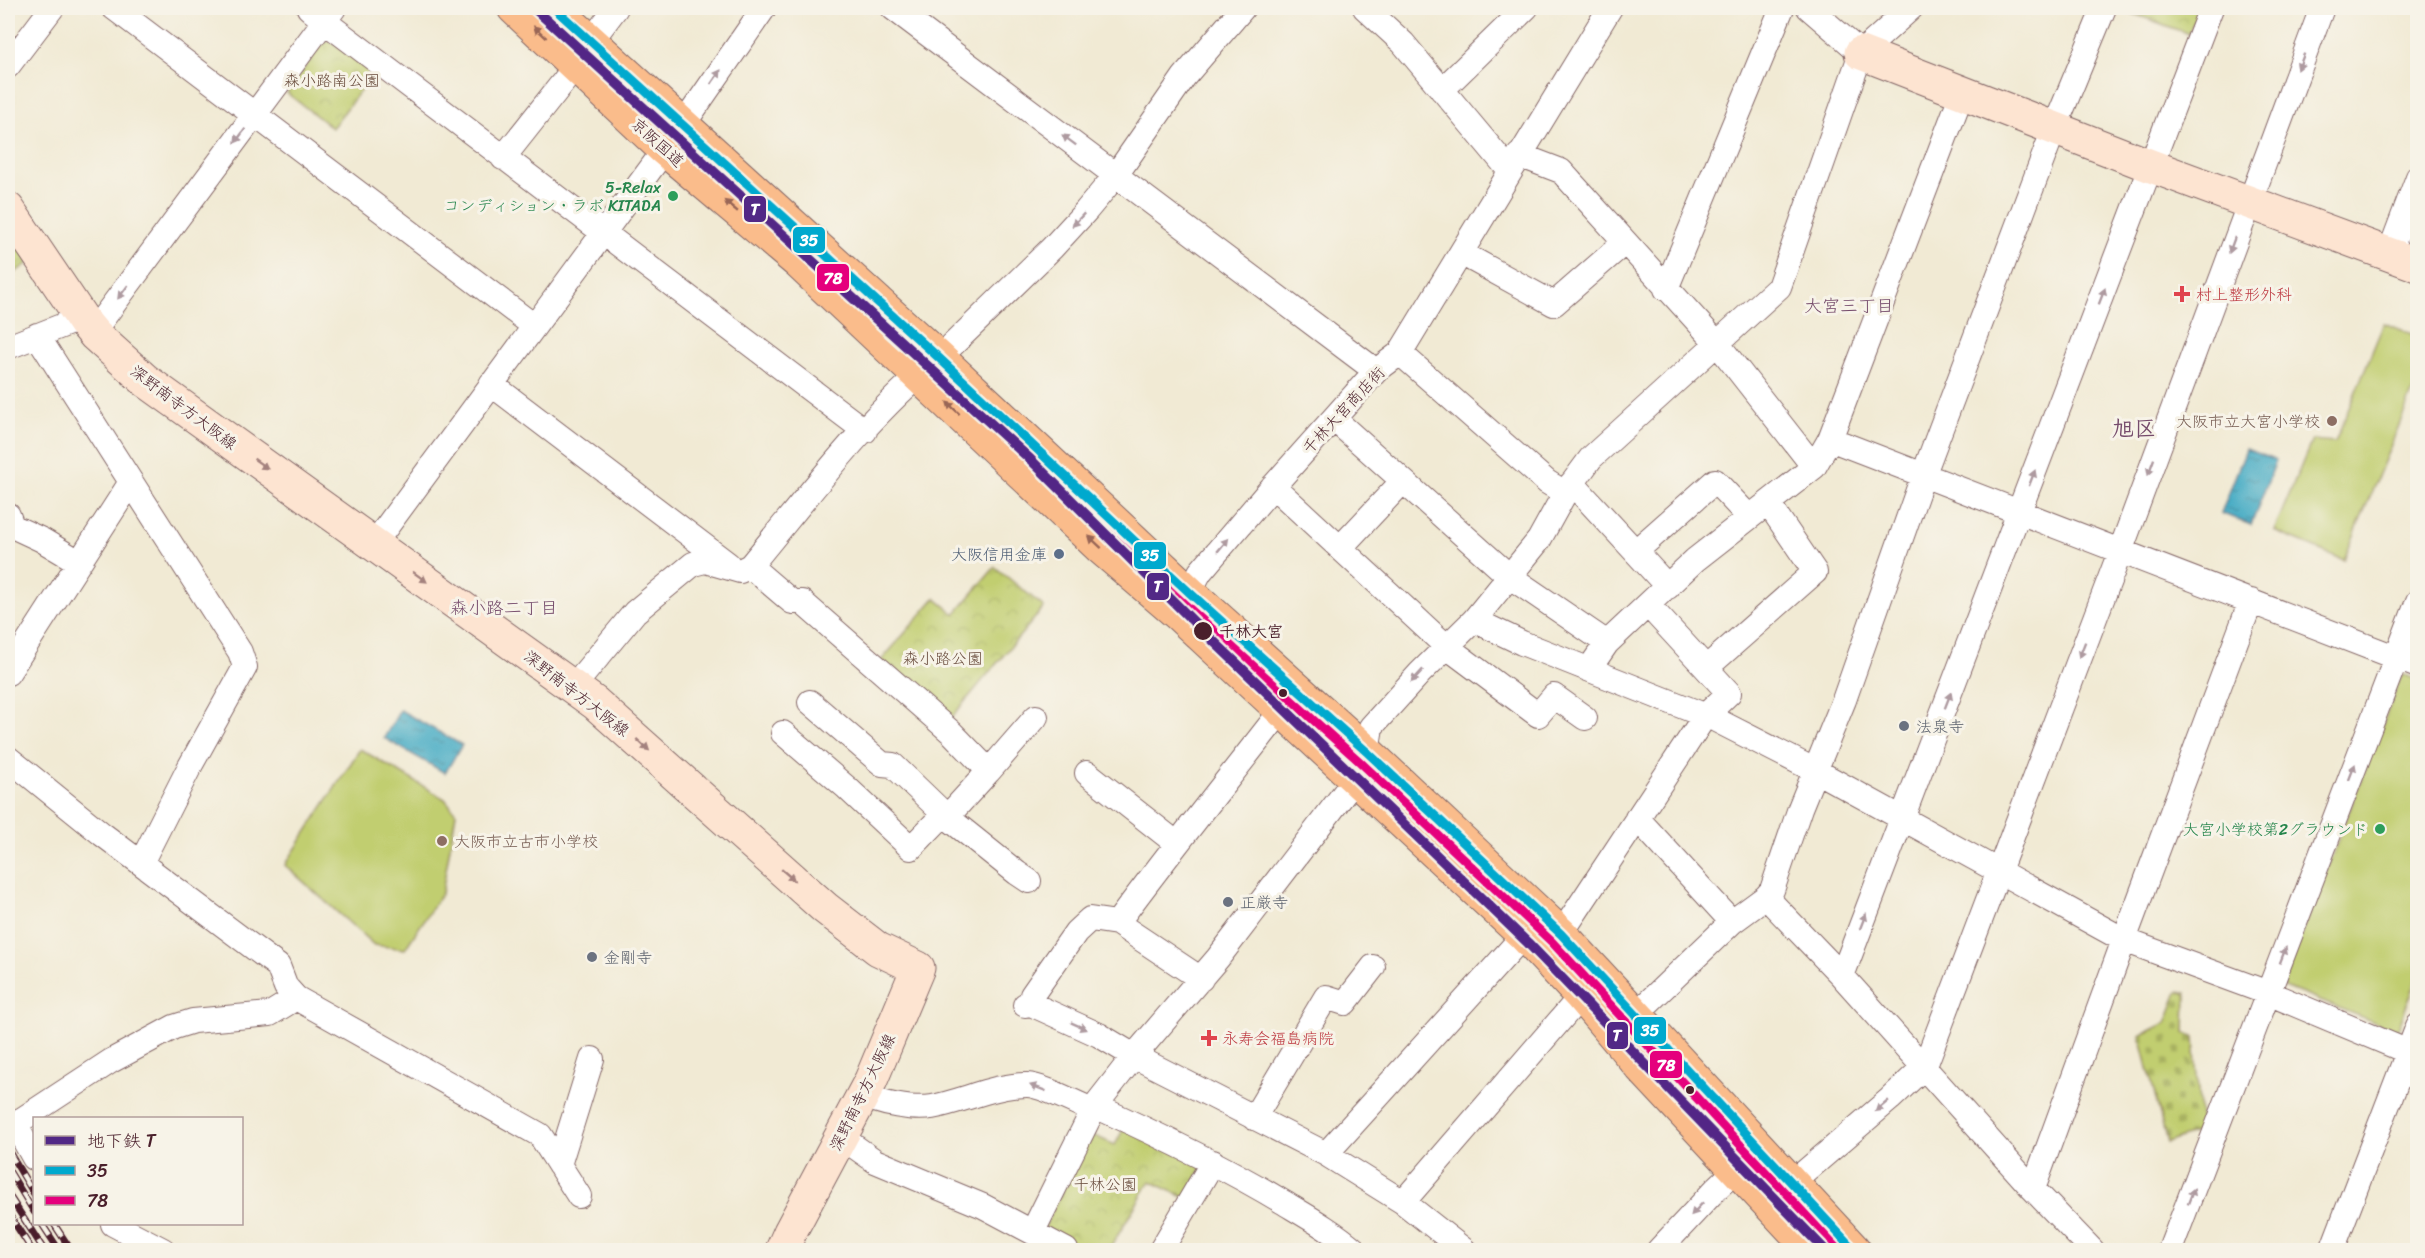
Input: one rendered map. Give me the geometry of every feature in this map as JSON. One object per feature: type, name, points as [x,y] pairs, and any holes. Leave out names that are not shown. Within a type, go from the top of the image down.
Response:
[{"type":"highway","name":"京阪国道","points":[[514,8],[583,53],[674,137],[798,262],[929,366],[1101,548],[1184,603],[1362,765],[1561,934],[1854,1251]]},
{"type":"highway","name":"京阪国道","points":[[554,8],[583,53]]},
{"type":"highway","name":"京阪国道","points":[[1184,603],[1281,711],[1362,765],[1581,996],[1641,1067],[1812,1251]]},
{"type":"main road","points":[[1862,53],[2151,166],[2403,259]]},
{"type":"main road","name":"深野南寺方大阪線","points":[[8,209],[85,323],[95,335],[145,380],[191,416],[573,687],[619,723],[825,908],[878,949],[908,964],[864,1095],[782,1251]]},
{"type":"street","points":[[8,66],[52,8]]},
{"type":"street","points":[[114,8],[534,326]]},
{"type":"street","points":[[503,158],[616,8]]},
{"type":"street","points":[[374,544],[601,232],[674,137],[764,8]]},
{"type":"street","points":[[893,8],[1376,371]]},
{"type":"street","points":[[743,568],[865,431],[1052,248],[1116,175],[1184,77],[1243,8]]},
{"type":"street","points":[[1365,8],[1402,43],[1442,90],[1515,163],[1561,171],[1717,343],[1814,467]]},
{"type":"street","points":[[1442,90],[1526,8]]},
{"type":"street","name":"千林大宮商店街","points":[[1184,603],[1200,572],[1273,486],[1376,371],[1400,353],[1610,8]]},
{"type":"street","points":[[1666,289],[1782,8]]},
{"type":"street","points":[[1809,8],[1862,53]]},
{"type":"street","points":[[1033,1231],[1094,1108],[1134,1056],[1201,979],[1362,765],[1371,727],[1420,673],[1474,621],[1539,540],[1569,488],[1591,458],[1779,287],[1862,53],[1911,8]]},
{"type":"street","points":[[1635,1015],[1731,922],[1766,897],[1772,890],[1923,476],[2054,129],[2104,8]]},
{"type":"street","points":[[1842,976],[2211,8]]},
{"type":"street","points":[[1659,1251],[1736,1170],[1792,1183],[1890,1099],[1924,1066],[2120,552],[2248,202],[2322,8]]},
{"type":"street","points":[[8,347],[69,323],[101,321],[256,114],[322,12],[503,158],[865,431]]},
{"type":"street","points":[[1589,669],[1607,643],[1695,560],[1814,467],[1830,439],[1962,93]]},
{"type":"street","points":[[2403,259],[2418,177]]},
{"type":"street","points":[[1461,252],[1554,304],[1624,243]]},
{"type":"street","points":[[37,335],[240,652],[245,667],[189,768],[141,863]]},
{"type":"street","points":[[1400,353],[1547,482],[1569,488],[1636,552],[1668,587]]},
{"type":"street","points":[[492,384],[743,568],[792,602],[802,602],[952,733],[989,771]]},
{"type":"street","points":[[1334,419],[1509,576],[1607,643]]},
{"type":"street","points":[[1830,439],[2407,662]]},
{"type":"street","points":[[1340,548],[1403,481]]},
{"type":"street","points":[[1636,552],[1715,481],[1749,517]]},
{"type":"street","points":[[8,673],[131,482]]},
{"type":"street","points":[[1273,486],[1447,647],[1538,715],[1554,696],[1586,718]]},
{"type":"street","points":[[1706,668],[1815,572],[1768,502]]},
{"type":"street","points":[[9,523],[79,562]]},
{"type":"street","points":[[573,687],[635,612],[693,564],[705,561],[743,568]]},
{"type":"street","points":[[2170,1251],[2268,993],[2407,662],[2418,600]]},
{"type":"street","points":[[2033,1189],[2251,602]]},
{"type":"street","points":[[1561,934],[1705,716],[1729,693],[1648,605]]},
{"type":"street","points":[[1474,621],[1522,643],[1705,716],[1816,771],[2124,940],[2268,993],[2412,1054]]},
{"type":"street","points":[[810,702],[882,764],[893,765],[945,815],[1029,881]]},
{"type":"street","points":[[1117,923],[1176,843],[1220,792],[1281,711]]},
{"type":"street","points":[[783,733],[911,848],[989,771],[1035,717]]},
{"type":"street","points":[[8,758],[141,863],[278,966],[286,987],[297,998],[424,1072],[540,1135],[579,1196]]},
{"type":"street","points":[[1087,772],[1176,843]]},
{"type":"street","points":[[1637,818],[1731,922]]},
{"type":"street","points":[[1766,897],[1842,976],[2033,1189],[2092,1251]]},
{"type":"street","points":[[1201,979],[1117,923],[1090,919],[1076,932],[1028,1004],[1099,1035],[1134,1056],[1326,1154],[1403,1202],[1464,1251]]},
{"type":"street","points":[[1326,1154],[1524,935]]},
{"type":"street","points":[[1254,1118],[1326,997],[1345,1003],[1373,968]]},
{"type":"street","points":[[1403,1202],[1581,996]]},
{"type":"street","points":[[33,1157],[11,1125],[111,1061],[174,1027],[193,1021],[270,1014],[297,998]]},
{"type":"street","points":[[2332,1251],[2412,1054],[2418,1026]]},
{"type":"street","points":[[559,1165],[592,1059]]},
{"type":"street","points":[[864,1095],[892,1104],[930,1108],[995,1089],[1029,1085],[1094,1108],[1213,1162],[1338,1236],[1355,1251]]},
{"type":"street","points":[[841,1137],[875,1161],[983,1206],[1033,1231],[1066,1251]]},
{"type":"street","points":[[1161,1251],[1213,1162]]},
{"type":"street","points":[[115,1225],[163,1251]]},
{"type":"green space","points":[[2118,8],[2200,8],[2189,34]]},
{"type":"green space","name":"森小路南公園","points":[[323,41],[331,41],[374,73],[332,128],[287,93]]},
{"type":"green space","points":[[8,231],[30,262],[8,277]]},
{"type":"green space","points":[[2384,323],[2417,336],[2417,381],[2344,560],[2274,531],[2312,440],[2335,442]]},
{"type":"green space","name":"森小路公園","points":[[995,567],[1044,607],[952,717],[942,718],[880,662],[935,598],[955,614]]},
{"type":"green space","name":"大宮小学校第2グラウンド","points":[[2402,674],[2417,680],[2417,978],[2397,1031],[2282,986]]},
{"type":"green space","points":[[360,749],[445,799],[456,813],[442,893],[405,949],[374,945],[285,865]]},
{"type":"green space","points":[[2178,992],[2186,993],[2185,1032],[2194,1038],[2201,1131],[2167,1143],[2140,1036],[2166,1023]]},
{"type":"green space","name":"千林公園","points":[[1125,1126],[1204,1164],[1186,1198],[1150,1181],[1109,1250],[1078,1250],[1043,1231],[1088,1133],[1115,1145]]},
{"type":"water","points":[[2246,449],[2276,461],[2251,525],[2221,513]]},
{"type":"water","points":[[400,710],[462,745],[445,773],[384,738]]},
{"type":"railway","points":[[8,1150],[33,1192]]},
{"type":"railway","points":[[8,1169],[33,1210]]},
{"type":"railway","points":[[8,1194],[44,1250]]},
{"type":"railway","points":[[8,1213],[32,1250]]},
{"type":"railway","points":[[43,1225],[59,1250]]},
{"type":"railway","points":[[55,1225],[71,1250]]},
{"type":"metro line","name":"T","points":[[534,8],[1030,459],[1203,631],[1528,943],[1825,1250]]},
{"type":"transit line","name":"35","points":[[554,8],[939,358],[1190,593],[1367,752],[1561,934],[1854,1250]]},
{"type":"transit line","name":"78","points":[[546,17],[931,367],[1182,602],[1359,761],[1552,942],[1838,1250]]},
{"type":"place","name":"5-Relax コンディション・ラボ KITADA","points":[[673,196]]},
{"type":"place","name":"村上整形外科","points":[[2182,294]]},
{"type":"place","name":"大阪市立大宮小学校","points":[[2332,421]]},
{"type":"place","name":"大阪信用金庫","points":[[1059,554]]},
{"type":"place","name":"千林大宮","points":[[1203,631]]},
{"type":"place","name":"法泉寺","points":[[1904,726]]},
{"type":"place","name":"大宮小学校第2グラウンド","points":[[2380,829]]},
{"type":"place","name":"大阪市立古市小学校","points":[[442,841]]},
{"type":"place","name":"正厳寺","points":[[1228,902]]},
{"type":"place","name":"金剛寺","points":[[592,957]]},
{"type":"place","name":"永寿会福島病院","points":[[1209,1038]]},
{"type":"district","name":"大宮三丁目","points":[[1849,306]]},
{"type":"district","name":"旭区","points":[[2134,428]]},
{"type":"district","name":"森小路二丁目","points":[[504,608]]}]
